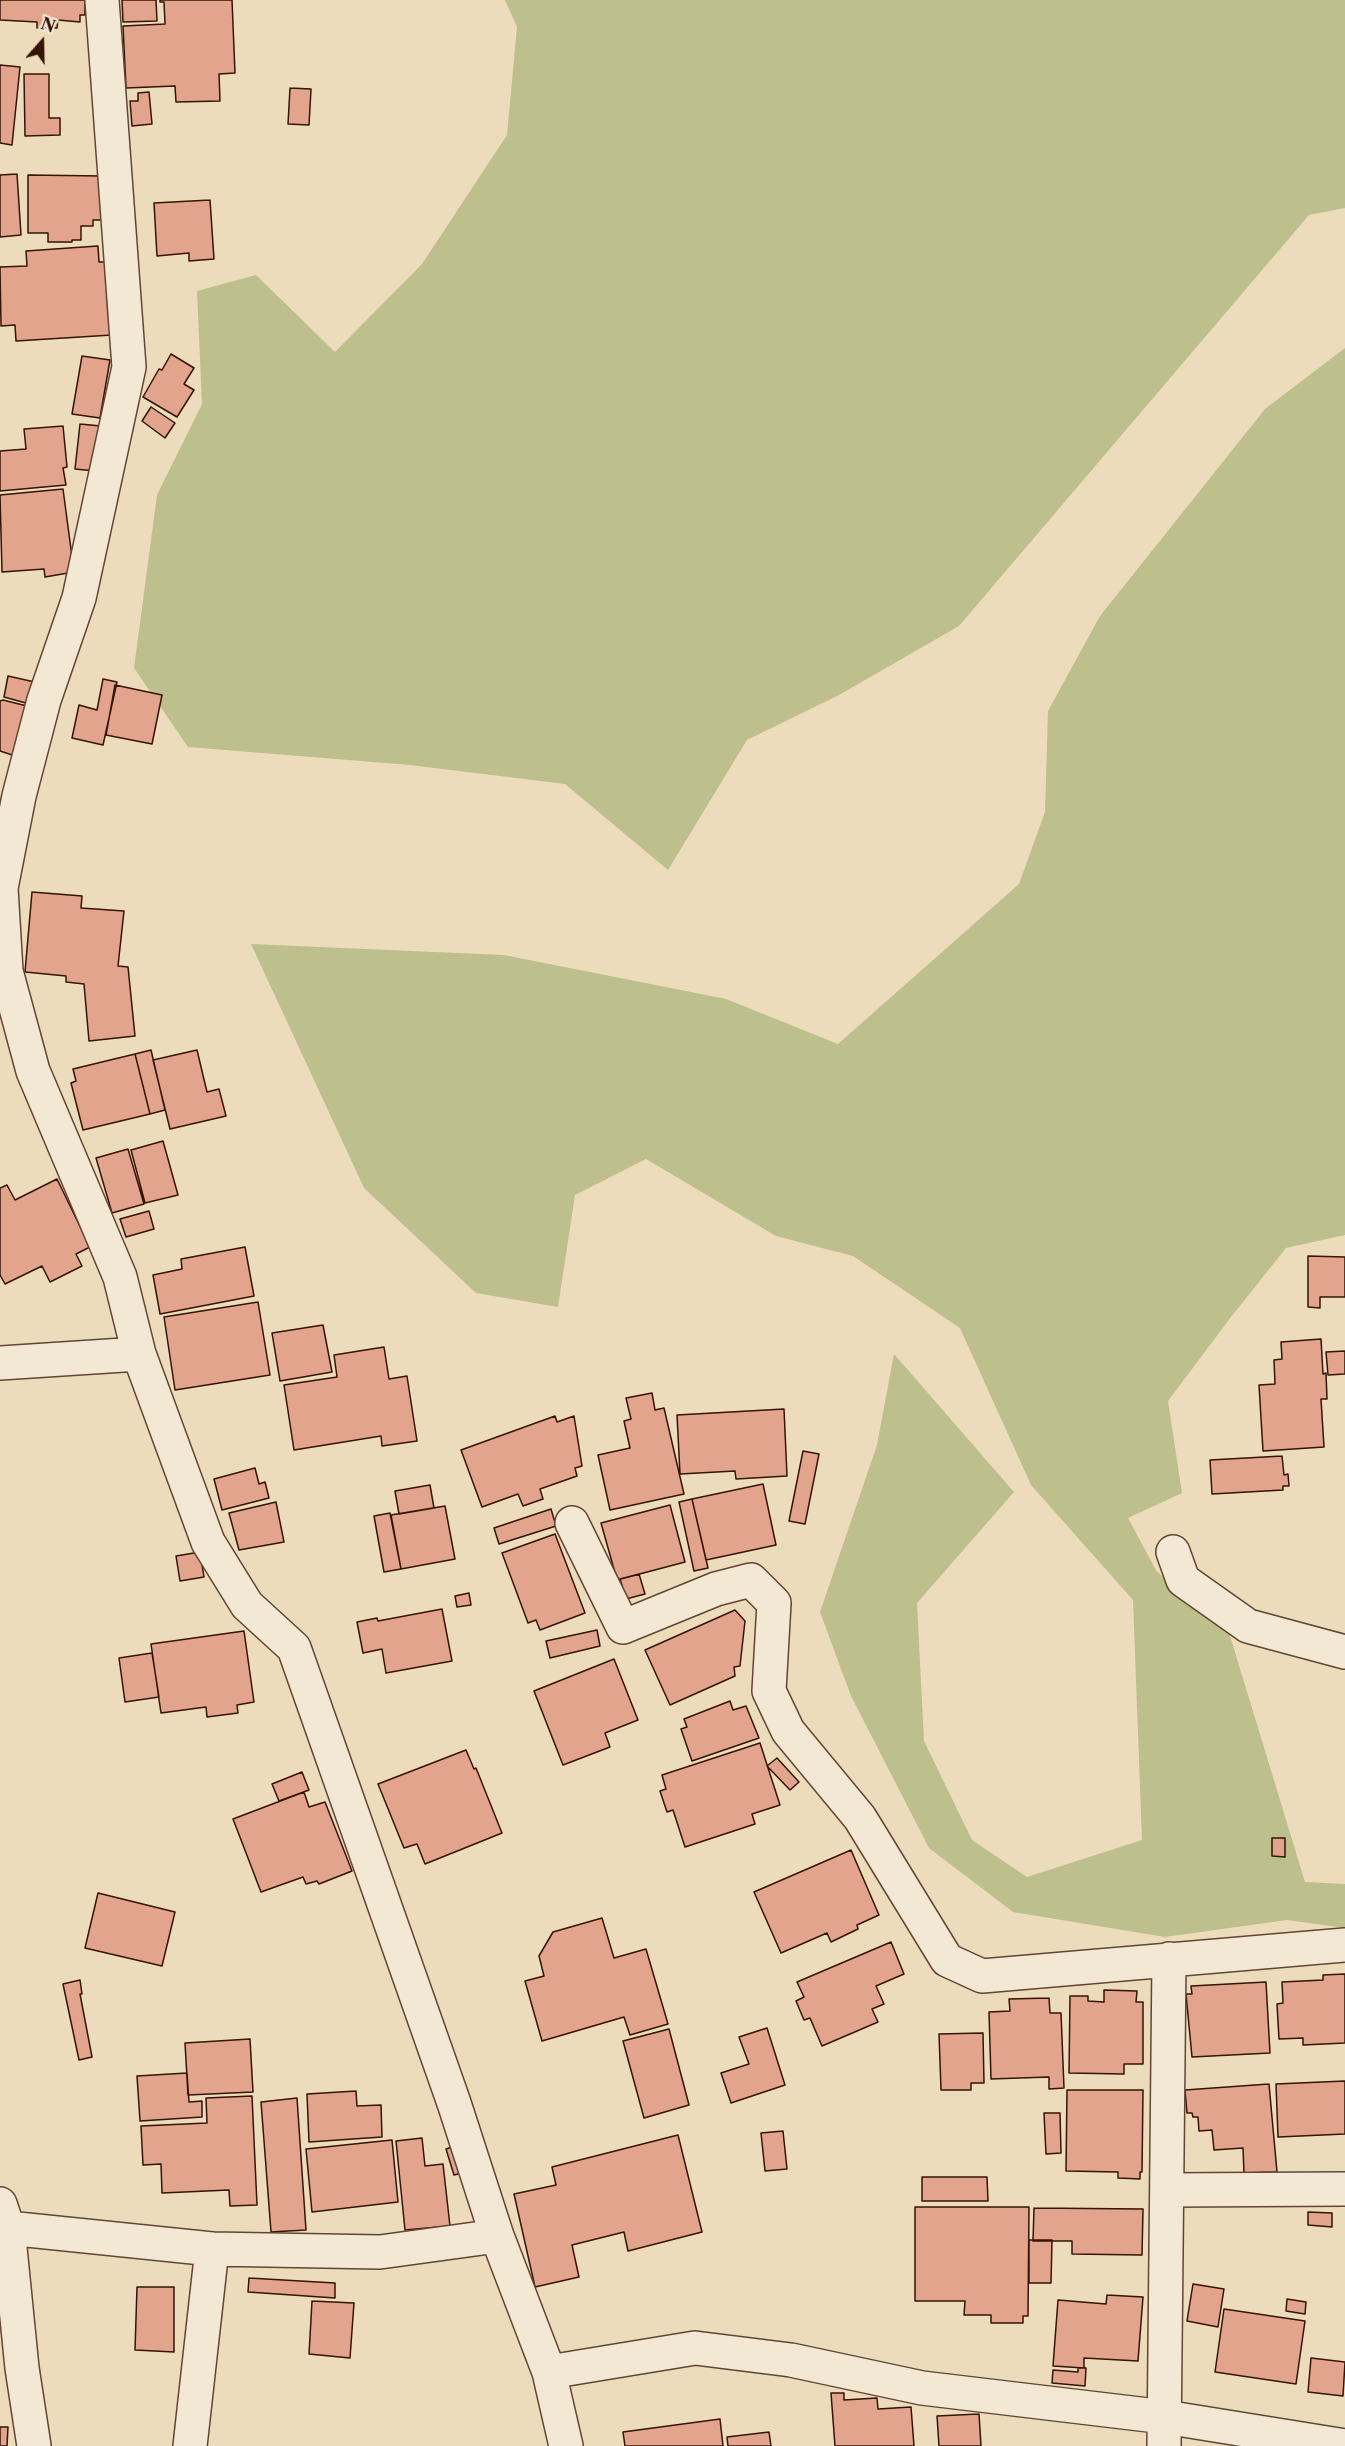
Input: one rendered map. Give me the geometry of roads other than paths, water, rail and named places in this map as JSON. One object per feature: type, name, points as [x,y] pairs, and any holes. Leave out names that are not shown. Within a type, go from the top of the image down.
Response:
[{"type":"street","points":[[102,0],[129,367],[79,598],[44,700],[19,796],[2,888],[6,971],[33,1071],[120,1277],[139,1354],[208,1542],[247,1605],[294,1648],[446,2080],[497,2236],[549,2372],[566,2446]]},
{"type":"street","points":[[0,1363],[139,1354]]},
{"type":"street","points":[[572,1523],[623,1627],[716,1589],[751,1580],[774,1603],[769,1691],[788,1731],[860,1818],[947,1960],[982,1976],[1345,1945]]},
{"type":"street","points":[[1173,1552],[1183,1580],[1248,1626],[1345,1652]]},
{"type":"street","points":[[1164,2432],[1169,1959]]},
{"type":"street","points":[[1168,2190],[1345,2189]]},
{"type":"street","points":[[34,2446],[11,2369],[4,2216],[212,2249],[380,2252],[497,2236]]},
{"type":"street","points":[[190,2446],[212,2249]]},
{"type":"street","points":[[549,2372],[694,2348],[791,2360],[922,2388],[1164,2432],[1345,2446]]}]
